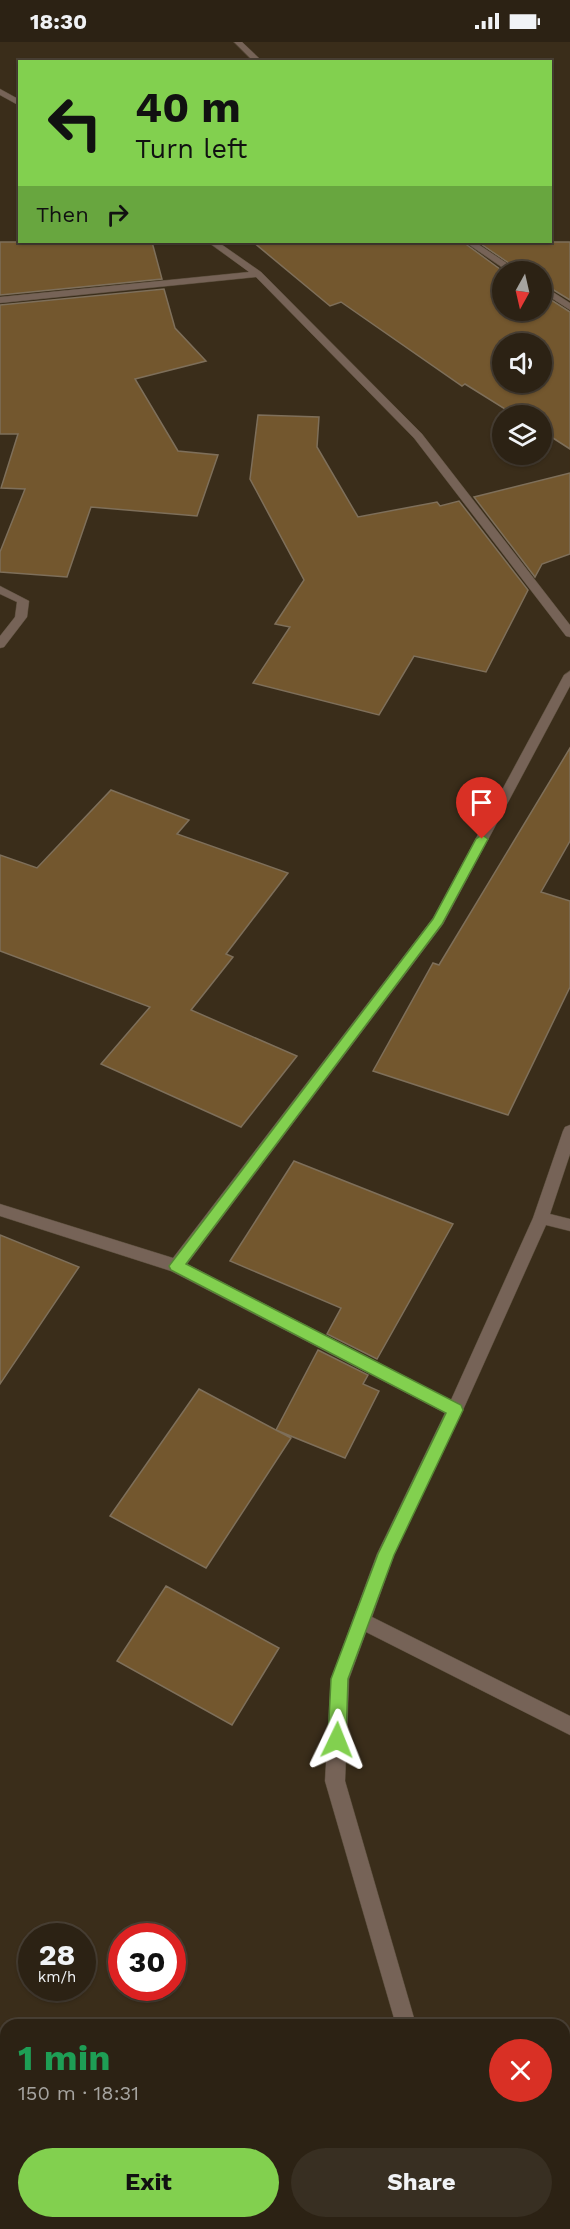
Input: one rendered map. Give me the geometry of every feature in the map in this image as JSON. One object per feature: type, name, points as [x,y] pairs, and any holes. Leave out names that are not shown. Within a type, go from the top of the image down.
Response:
[{"type":"street","points":[[238,42],[257,60]]},
{"type":"street","points":[[0,91],[18,103]]},
{"type":"street","points":[[214,243],[258,274],[418,436],[570,633]]},
{"type":"street","points":[[472,243],[499,261]]},
{"type":"street","points":[[0,300],[258,274]]},
{"type":"street","points":[[552,295],[570,307]]},
{"type":"street","points":[[0,589],[23,601],[21,616],[0,644]]},
{"type":"street","points":[[176,1266],[438,921],[570,675]]},
{"type":"street","points":[[404,2019],[335,1781],[339,1679],[386,1554],[455,1410],[541,1218],[570,1131]]},
{"type":"street","points":[[0,1210],[176,1266],[455,1410]]},
{"type":"street","points":[[541,1218],[570,1225]]},
{"type":"street","points":[[362,1621],[570,1726]]},
{"type":"building","points":[[0,242],[152,243],[162,279],[0,295]]},
{"type":"building","points":[[570,242],[570,300],[552,289],[552,261],[506,261],[479,243]]},
{"type":"building","points":[[254,243],[464,243],[492,263],[492,321],[552,321],[552,300],[570,312],[570,449],[552,437],[552,405],[498,405],[465,384],[462,386],[341,302],[330,306]]},
{"type":"building","points":[[164,289],[175,328],[206,361],[135,379],[178,451],[218,455],[197,516],[91,507],[67,577],[0,572],[0,552],[25,489],[1,488],[18,434],[0,434],[0,305]]},
{"type":"building","points":[[258,415],[319,417],[317,447],[358,517],[437,502],[440,506],[459,501],[528,590],[486,672],[414,656],[379,715],[253,683],[290,627],[275,624],[304,580],[250,479]]},
{"type":"building","points":[[570,473],[570,554],[542,564],[535,577],[474,497]]},
{"type":"building","points":[[570,748],[570,841],[541,892],[570,901],[570,987],[508,1115],[373,1071],[433,963],[439,965]]},
{"type":"building","points":[[111,790],[189,820],[177,834],[288,873],[226,954],[233,957],[191,1010],[297,1056],[241,1127],[101,1064],[150,1007],[0,951],[0,855],[37,868]]},
{"type":"building","points":[[294,1161],[453,1224],[377,1359],[327,1334],[341,1308],[230,1261]]},
{"type":"building","points":[[0,1235],[79,1267],[0,1384]]},
{"type":"building","points":[[318,1350],[368,1375],[363,1384],[379,1391],[345,1458],[276,1430]]},
{"type":"building","points":[[199,1389],[291,1438],[206,1568],[110,1516]]},
{"type":"building","points":[[166,1586],[279,1648],[232,1725],[117,1661]]},
{"type":"route","points":[[337,1740],[339,1679],[386,1554],[455,1410],[176,1266],[438,921],[482,839]]}]
